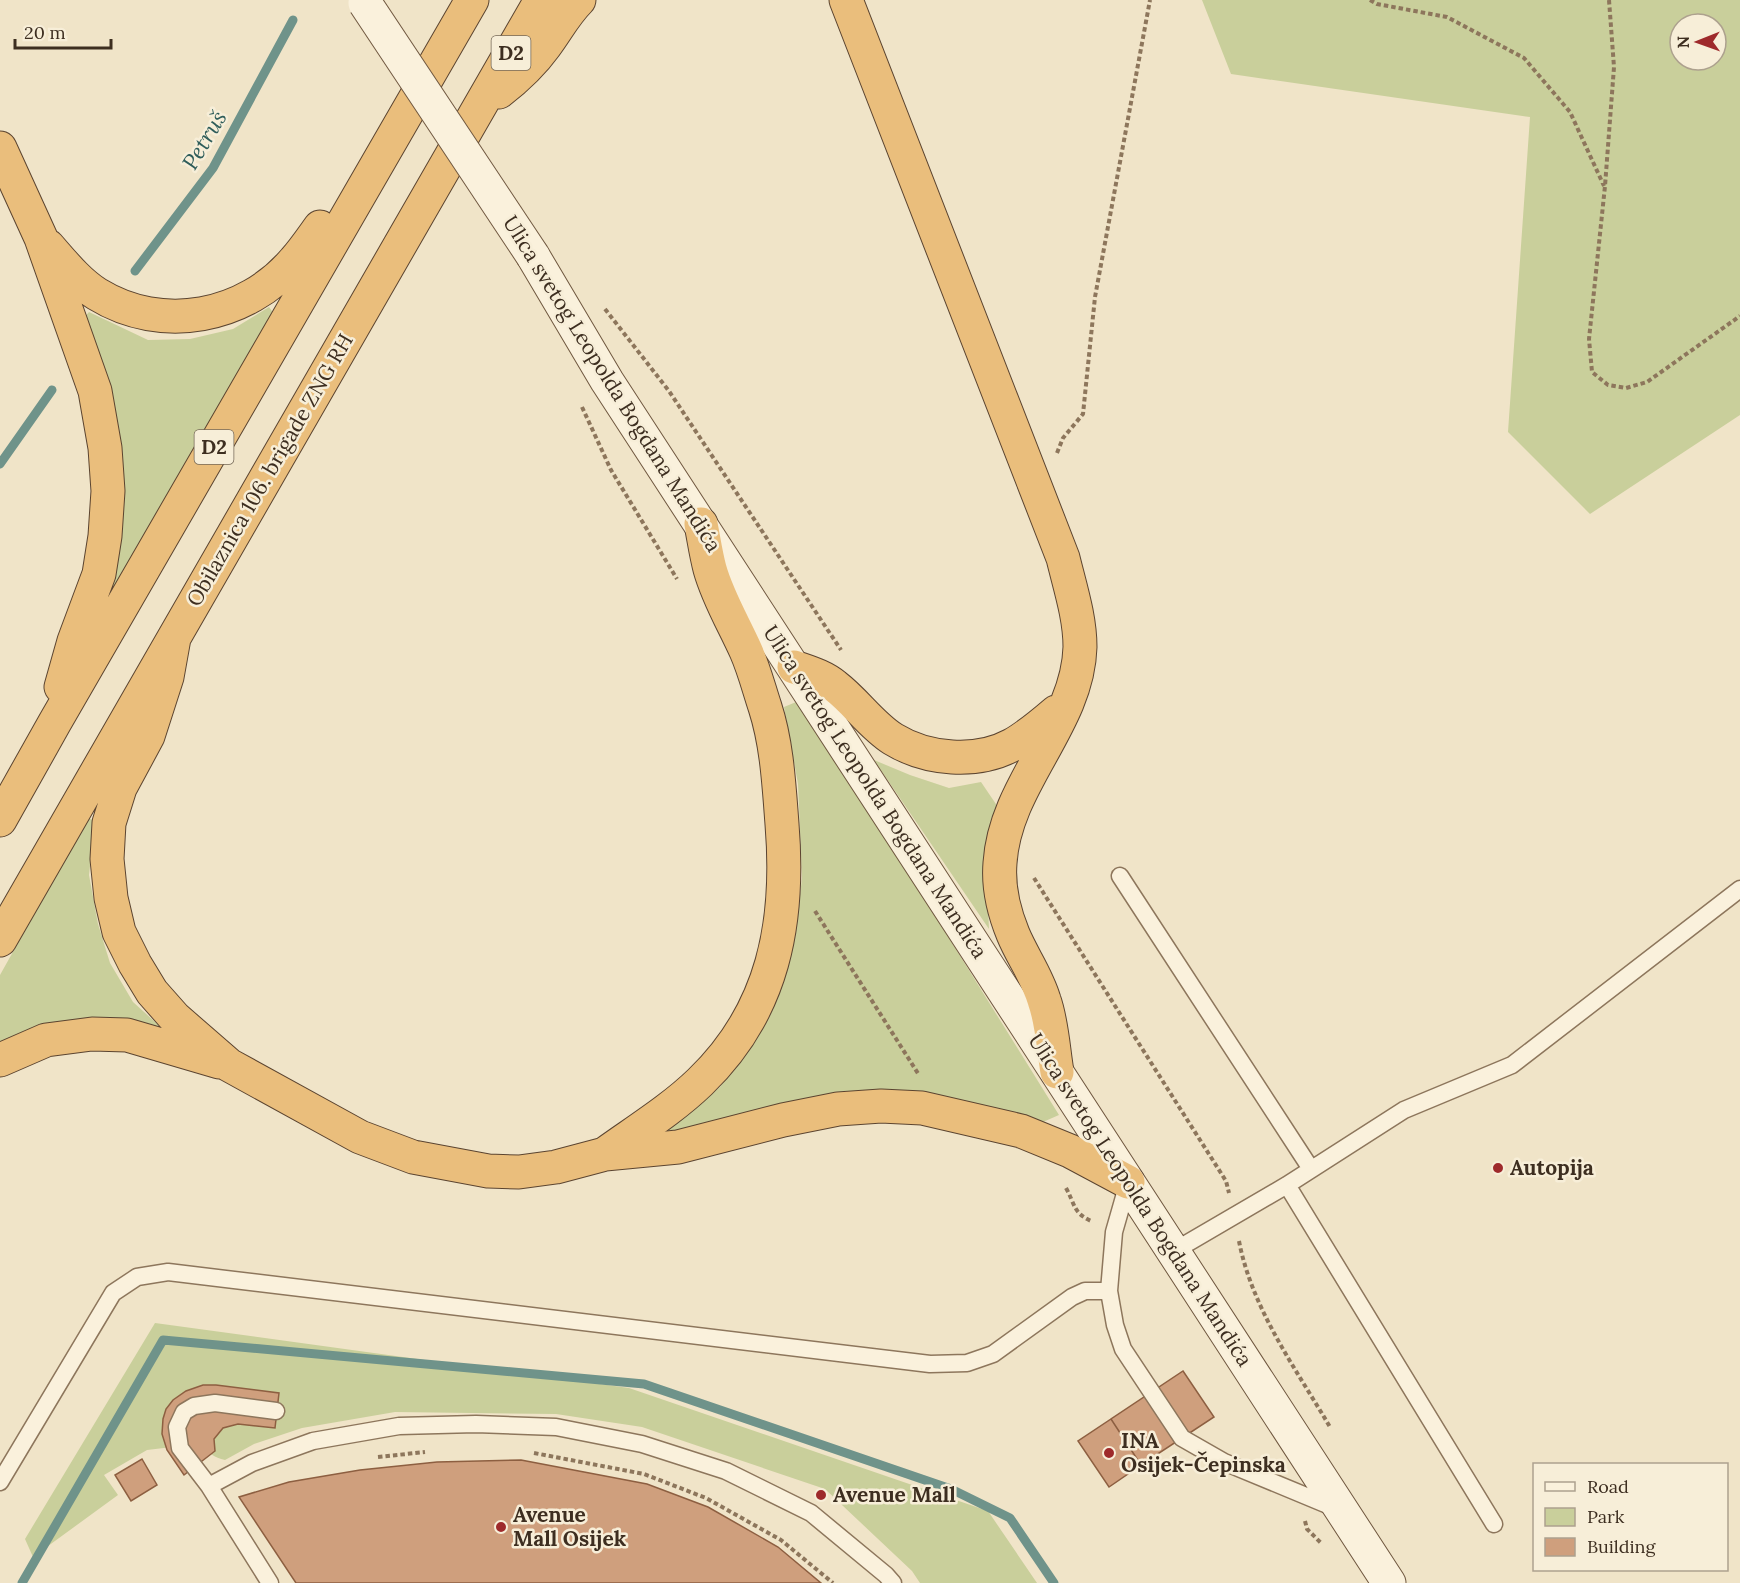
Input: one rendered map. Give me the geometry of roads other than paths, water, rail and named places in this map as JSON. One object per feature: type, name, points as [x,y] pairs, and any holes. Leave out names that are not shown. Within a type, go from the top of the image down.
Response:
[{"type":"highway","name":"D2","points":[[0,820],[472,0]]},
{"type":"highway","name":"Obilaznica 106. brigade ZNG RH","points":[[0,940],[541,0]]},
{"type":"highway","points":[[480,106],[522,74],[579,0]]},
{"type":"highway","points":[[824,0],[861,41]]},
{"type":"highway","points":[[846,0],[1063,558],[1077,617],[1080,647],[1068,700],[1018,795],[1004,830],[1000,864],[1002,901],[1013,934],[1045,1000],[1056,1072]]},
{"type":"highway","points":[[0,147],[41,238],[95,391],[105,448],[108,491],[105,536],[99,574],[62,677],[55,722]]},
{"type":"highway","points":[[41,238],[73,274],[95,293],[124,309],[155,316],[184,317],[218,311],[246,299],[272,282],[287,268],[343,201],[373,172]]},
{"type":"highway","points":[[605,1154],[668,1110],[701,1081],[735,1042],[761,995],[772,967],[781,927],[784,841],[777,764],[766,710],[746,652],[722,603],[709,568],[701,524]]},
{"type":"highway","points":[[174,638],[167,677],[148,736],[120,788],[109,823],[107,859],[111,898],[119,932],[152,992],[175,1018],[229,1065],[360,1137],[413,1157],[488,1171],[519,1172],[556,1167],[605,1154],[678,1147],[783,1120],[838,1109],[881,1106],[922,1108],[1021,1131],[1070,1151],[1128,1182]]},
{"type":"highway","points":[[794,667],[814,674],[835,686],[893,739],[924,752],[943,756],[986,755],[1010,746],[1034,731],[1068,700]]},
{"type":"highway","points":[[0,1060],[46,1040],[92,1034],[127,1035],[229,1065]]},
{"type":"main road","name":"Ulica svetog Leopolda Bogdana Mandića","points":[[364,1],[533,256],[607,381],[1389,1583]]},
{"type":"lane","points":[[1120,876],[1311,1169]]},
{"type":"lane","points":[[1174,1251],[1287,1185],[1404,1110],[1512,1065],[1740,889]]},
{"type":"lane","points":[[1128,1182],[1114,1232],[1109,1291],[1115,1325],[1123,1349],[1182,1438],[1224,1462],[1343,1511]]},
{"type":"lane","points":[[1287,1185],[1494,1524]]},
{"type":"lane","points":[[0,1482],[113,1293],[137,1277],[168,1272],[930,1364],[967,1363],[993,1353],[1072,1297],[1085,1291],[1109,1291]]},
{"type":"lane","points":[[270,1583],[209,1486],[180,1448],[177,1427],[184,1412],[194,1406],[215,1403],[276,1411]]},
{"type":"lane","points":[[209,1486],[252,1463],[313,1441],[399,1426],[476,1424],[556,1427],[642,1444],[726,1471],[811,1513],[893,1583]]},
{"type":"waterway","name":"Petruš","points":[[135,271],[213,168],[293,20]]},
{"type":"waterway","name":"Petruš","points":[[0,464],[52,390]]},
{"type":"waterway","points":[[22,1583],[163,1340],[644,1384],[951,1489],[1010,1518],[1054,1583]]},
{"type":"place","name":"Autopija","points":[[1498,1168]]},
{"type":"place","name":"INA Osijek-Čepinska","points":[[1109,1453]]},
{"type":"place","name":"Avenue Mall","points":[[821,1495]]},
{"type":"place","name":"Avenue Mall Osijek","points":[[501,1527]]}]
